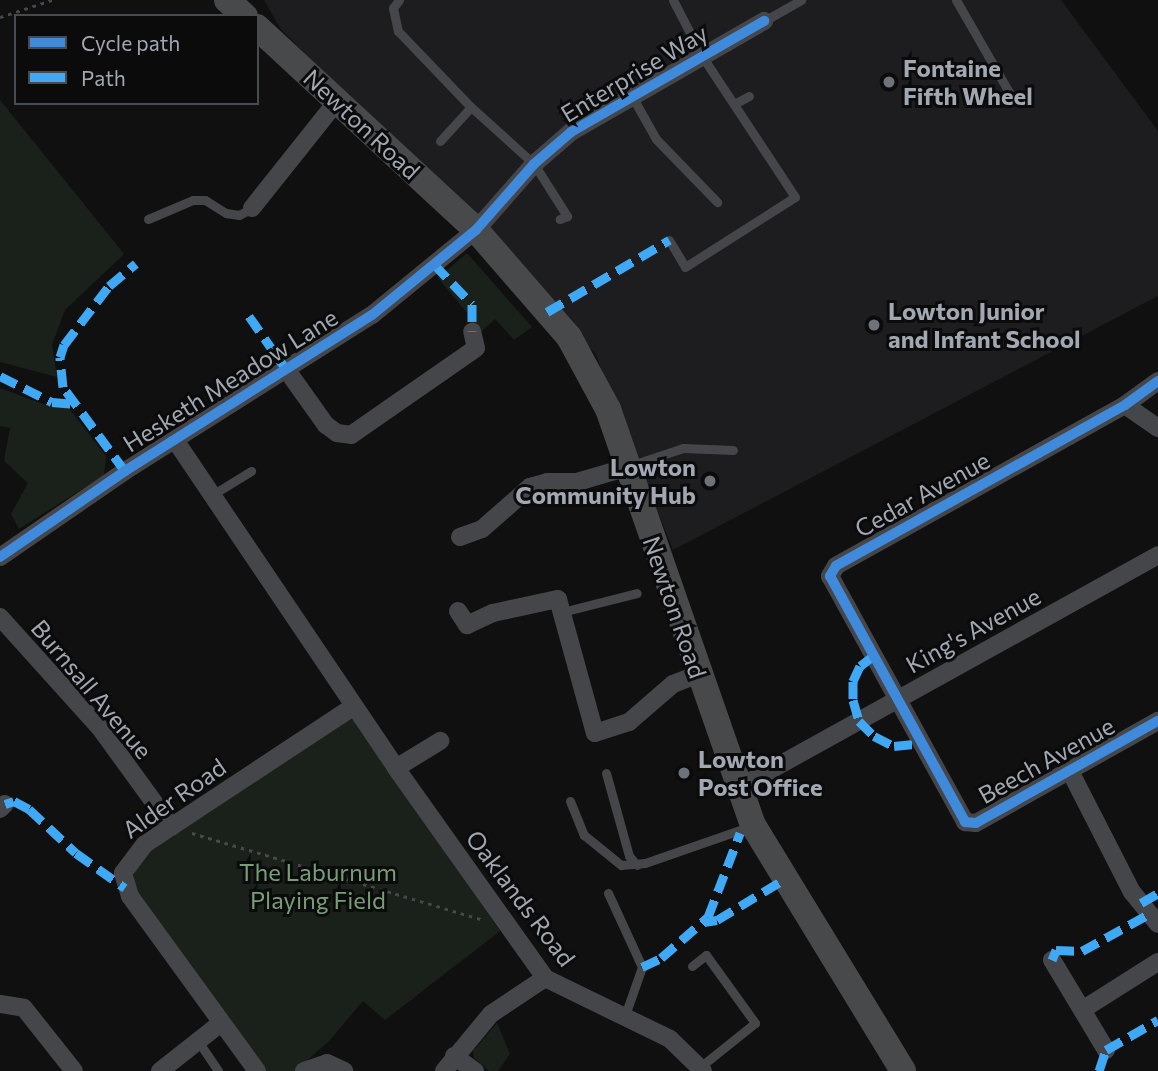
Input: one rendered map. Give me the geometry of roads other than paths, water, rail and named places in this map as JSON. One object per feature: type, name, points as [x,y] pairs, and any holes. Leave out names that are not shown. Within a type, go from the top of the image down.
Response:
[{"type":"main road","points":[[227,0],[243,14]]},
{"type":"main road","name":"Newton Road","points":[[259,29],[476,230],[569,337],[608,409],[697,675],[753,825],[896,1069]]},
{"type":"street","name":"Enterprise Way","points":[[476,230],[534,164],[571,132],[764,21]]},
{"type":"street","points":[[253,208],[337,101]]},
{"type":"street","name":"Hesketh Meadow Lane","points":[[0,557],[175,440],[372,315],[476,230]]},
{"type":"street","points":[[286,369],[326,425],[337,433],[351,435],[477,344]]},
{"type":"street","name":"Cedar Avenue","points":[[897,700],[832,582],[832,571],[1156,387]]},
{"type":"street","points":[[1125,405],[1158,428]]},
{"type":"street","name":"Oaklands Road","points":[[175,440],[396,768],[545,978],[670,1039],[702,1069]]},
{"type":"street","points":[[460,537],[482,529],[530,487],[547,482],[577,482],[628,467]]},
{"type":"street","name":"King's Avenue","points":[[738,788],[1158,555]]},
{"type":"street","points":[[458,611],[467,625],[493,613],[558,599],[595,733],[629,722],[673,684],[697,675]]},
{"type":"street","name":"Burnsall Avenue","points":[[0,617],[100,727],[172,827]]},
{"type":"street","name":"Beech Avenue","points":[[897,700],[961,817],[970,824],[1158,721]]},
{"type":"street","name":"Alder Road","points":[[257,1071],[125,888],[123,873],[129,859],[172,827],[355,706]]},
{"type":"street","points":[[396,768],[440,741]]},
{"type":"street","points":[[1070,771],[1132,892],[1158,924]]},
{"type":"street","points":[[1052,960],[1106,1050]]},
{"type":"street","points":[[1082,1010],[1158,962]]},
{"type":"street","points":[[475,1071],[449,1064],[491,1014],[545,978]]},
{"type":"street","points":[[0,1004],[24,1008],[74,1071]]},
{"type":"street","points":[[160,1071],[221,1023]]},
{"type":"street","points":[[304,1071],[327,1063],[344,1071]]},
{"type":"lane","points":[[399,0],[393,8],[398,31],[471,107],[534,164],[567,216],[560,219]]},
{"type":"lane","points":[[669,240],[685,267],[794,197],[702,57],[673,0]]},
{"type":"lane","points":[[764,21],[801,0]]},
{"type":"lane","points":[[956,0],[1010,94]]},
{"type":"lane","points":[[734,104],[748,96]]},
{"type":"lane","points":[[633,97],[656,139],[717,202]]},
{"type":"lane","points":[[440,141],[471,107]]},
{"type":"lane","points":[[148,219],[192,200],[205,200],[226,213],[239,215],[253,208]]},
{"type":"lane","points":[[628,467],[683,448],[733,450]]},
{"type":"lane","points":[[212,495],[251,471]]},
{"type":"lane","points":[[562,612],[637,593]]},
{"type":"lane","points":[[606,773],[629,856],[637,865]]},
{"type":"lane","points":[[570,801],[584,835],[621,865],[637,865],[753,825]]},
{"type":"lane","points":[[608,894],[642,967],[624,1018]]},
{"type":"lane","points":[[692,966],[706,955],[755,1023],[702,1069]]},
{"type":"lane","points":[[198,1041],[218,1071]]},
{"type":"place","name":"Fontaine Fifth Wheel","points":[[889,82]]},
{"type":"place","name":"Lowton Junior and Infant School","points":[[874,325]]},
{"type":"place","name":"Lowton Community Hub","points":[[710,481]]},
{"type":"place","name":"Lowton Post Office","points":[[684,773]]},
{"type":"park label","name":"The Laburnum Playing Field","points":[[318,886]]}]
